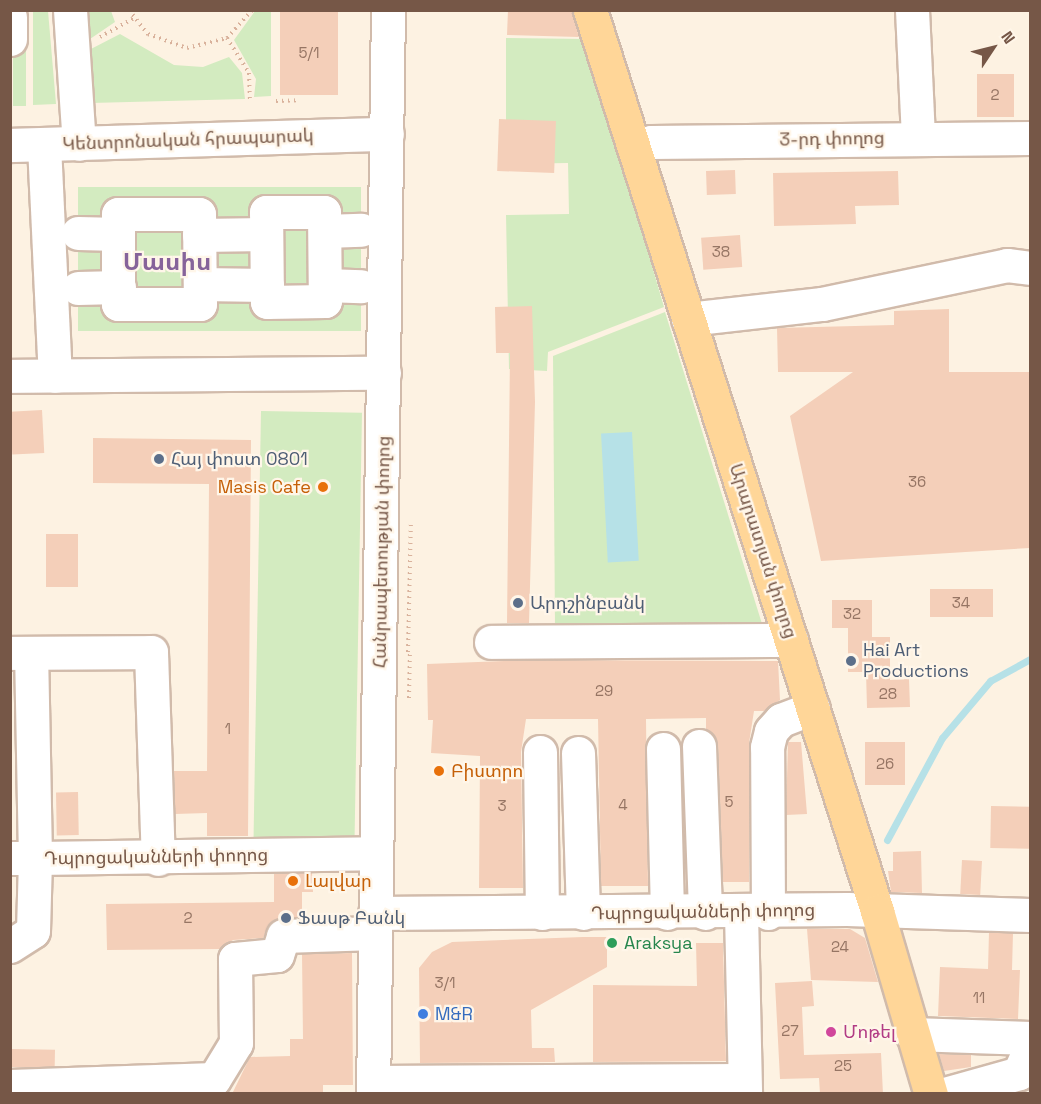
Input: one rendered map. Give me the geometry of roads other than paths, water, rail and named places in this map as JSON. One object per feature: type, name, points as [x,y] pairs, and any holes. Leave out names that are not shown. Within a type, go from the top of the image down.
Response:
[{"type":"main road","name":"Արարատյան փողոց","points":[[590,10],[877,911],[931,1094]]},
{"type":"street","points":[[70,10],[79,144]]},
{"type":"street","name":"Հանրապետության փողոց","points":[[373,1088],[388,10]]},
{"type":"street","points":[[912,10],[918,137]]},
{"type":"street","points":[[10,17],[10,39]]},
{"type":"street","name":"Կենտրոնական հրապարակ","points":[[55,376],[45,145],[387,134]]},
{"type":"street","name":"3-րդ փողոց","points":[[634,147],[651,142],[918,137],[1030,138]]},
{"type":"street","points":[[10,145],[45,145]]},
{"type":"street","points":[[266,212],[324,212],[325,231],[325,301],[267,302],[266,212]]},
{"type":"street","points":[[118,214],[199,214],[200,304],[118,304],[118,234],[118,214]]},
{"type":"street","points":[[325,231],[361,230]]},
{"type":"street","points":[[78,233],[118,234]]},
{"type":"street","points":[[200,235],[266,234]]},
{"type":"street","points":[[688,319],[822,304],[1007,265],[1030,268]]},
{"type":"street","points":[[200,284],[267,285]]},
{"type":"street","points":[[325,285],[361,286]]},
{"type":"street","points":[[78,288],[119,287]]},
{"type":"street","points":[[10,376],[384,373]]},
{"type":"street","points":[[491,642],[791,640]]},
{"type":"street","points":[[23,858],[21,653],[151,652],[158,859]]},
{"type":"street","points":[[373,1088],[744,1087],[767,747],[771,731],[781,720],[813,708]]},
{"type":"street","points":[[699,746],[705,913]]},
{"type":"street","points":[[663,748],[668,913]]},
{"type":"street","points":[[540,752],[542,913]]},
{"type":"street","points":[[578,753],[583,913]]},
{"type":"street","name":"Դպրոցականների փողոց","points":[[10,946],[33,931],[23,858],[158,859],[376,853]]},
{"type":"street","name":"Դպրոցականների փողոց","points":[[10,1086],[214,1079],[236,1043],[235,959],[277,955],[284,936],[375,923],[542,913],[877,911],[1030,915]]},
{"type":"street","points":[[912,1034],[1030,1038]]},
{"type":"street","points":[[945,1094],[1019,1073],[1030,1048]]},
{"type":"water","points":[[632,432],[639,561],[608,562],[601,434]]},
{"type":"waterway","points":[[887,840],[942,738],[990,681],[1030,659]]},
{"type":"place","name":"Հայ փոստ 0801","points":[[159,459]]},
{"type":"place","name":"Masis Cafe","points":[[323,487]]},
{"type":"place","name":"Արդշինբանկ","points":[[518,603]]},
{"type":"place","name":"Hai Art Productions","points":[[851,661]]},
{"type":"place","name":"Բիստրո","points":[[439,771]]},
{"type":"place","name":"Լալվար","points":[[293,881]]},
{"type":"place","name":"Ֆասթ Բանկ","points":[[286,918]]},
{"type":"place","name":"Araksya","points":[[612,943]]},
{"type":"place","name":"M&R","points":[[423,1014]]},
{"type":"place","name":"Մոթել","points":[[831,1032]]},
{"type":"district","name":"Մասիս","points":[[167,262]]}]
